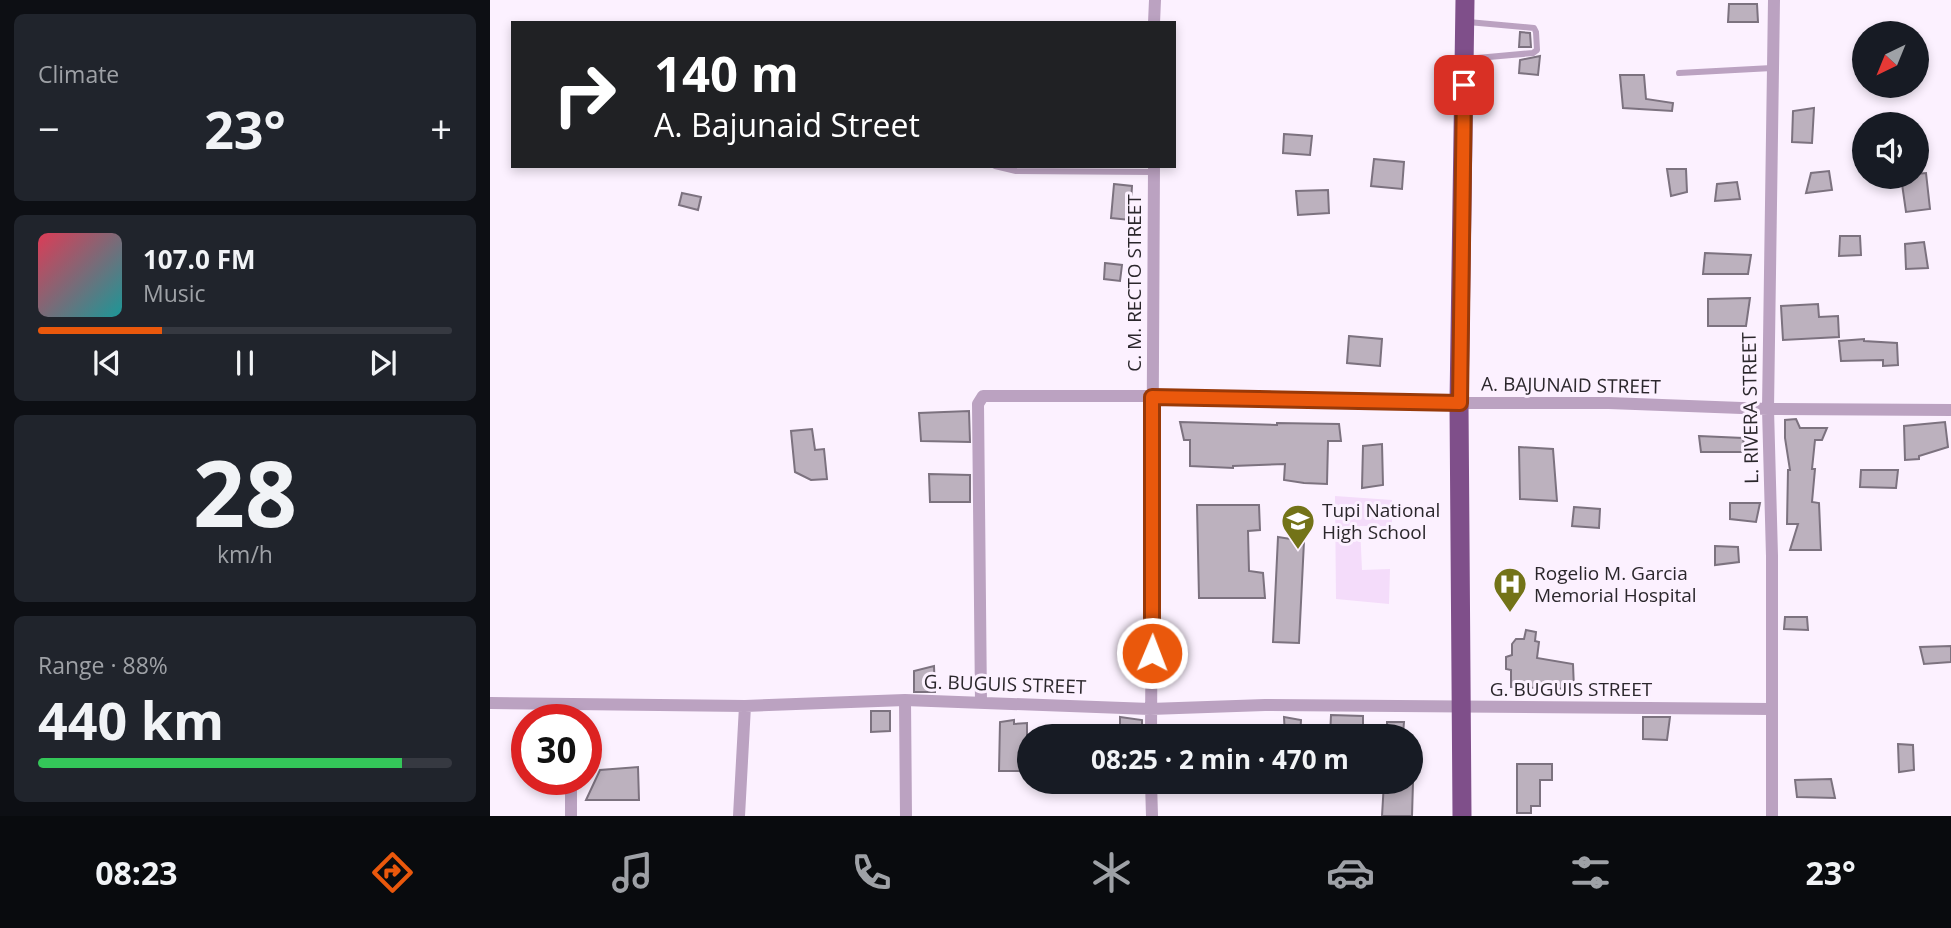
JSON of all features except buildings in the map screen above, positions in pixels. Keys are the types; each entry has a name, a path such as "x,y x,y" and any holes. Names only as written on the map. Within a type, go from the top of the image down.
{"highway":[{"path":"1462,816 1460,403 1465,0"}],"street":[{"path":"1154,0 1154,21"},
{"name":"L. RIVERA STREET","path":"1772,816 1772,556 1768,409 1773,0"},
{"name":"C. M. RECTO STREET","path":"1151,724 1154,169"},
{"name":"A. BAJUNAID STREET","path":"981,703 978,404 986,395 1951,410"},
{"path":"905,700 906,816"},
{"name":"G. BUGUIS STREET","path":"602,705 745,706 905,700 1150,709 1265,705 1771,709"},
{"name":"G. BUGUIS STREET","path":"490,703 531,704"},
{"path":"739,816 745,706"},
{"path":"1151,794 1152,816"},
{"path":"571,795 571,816"}],"lane":[{"path":"1464,59 1533,53 1536,50 1534,29 1465,22"},
{"path":"1679,73 1772,68"},
{"path":"1003,168 1016,171 1154,169"}],"shaded area":[{"path":"1335,496 1392,500 1392,526 1360,526 1362,570 1390,569 1389,604 1336,599"}],"place":[{"name":"Tupi National High School","path":"1298,551"},
{"name":"Rogelio M. Garcia Memorial Hospital","path":"1510,614"}],"route":[{"path":"1152,653 1152,397 1460,403 1464,85"}]}
